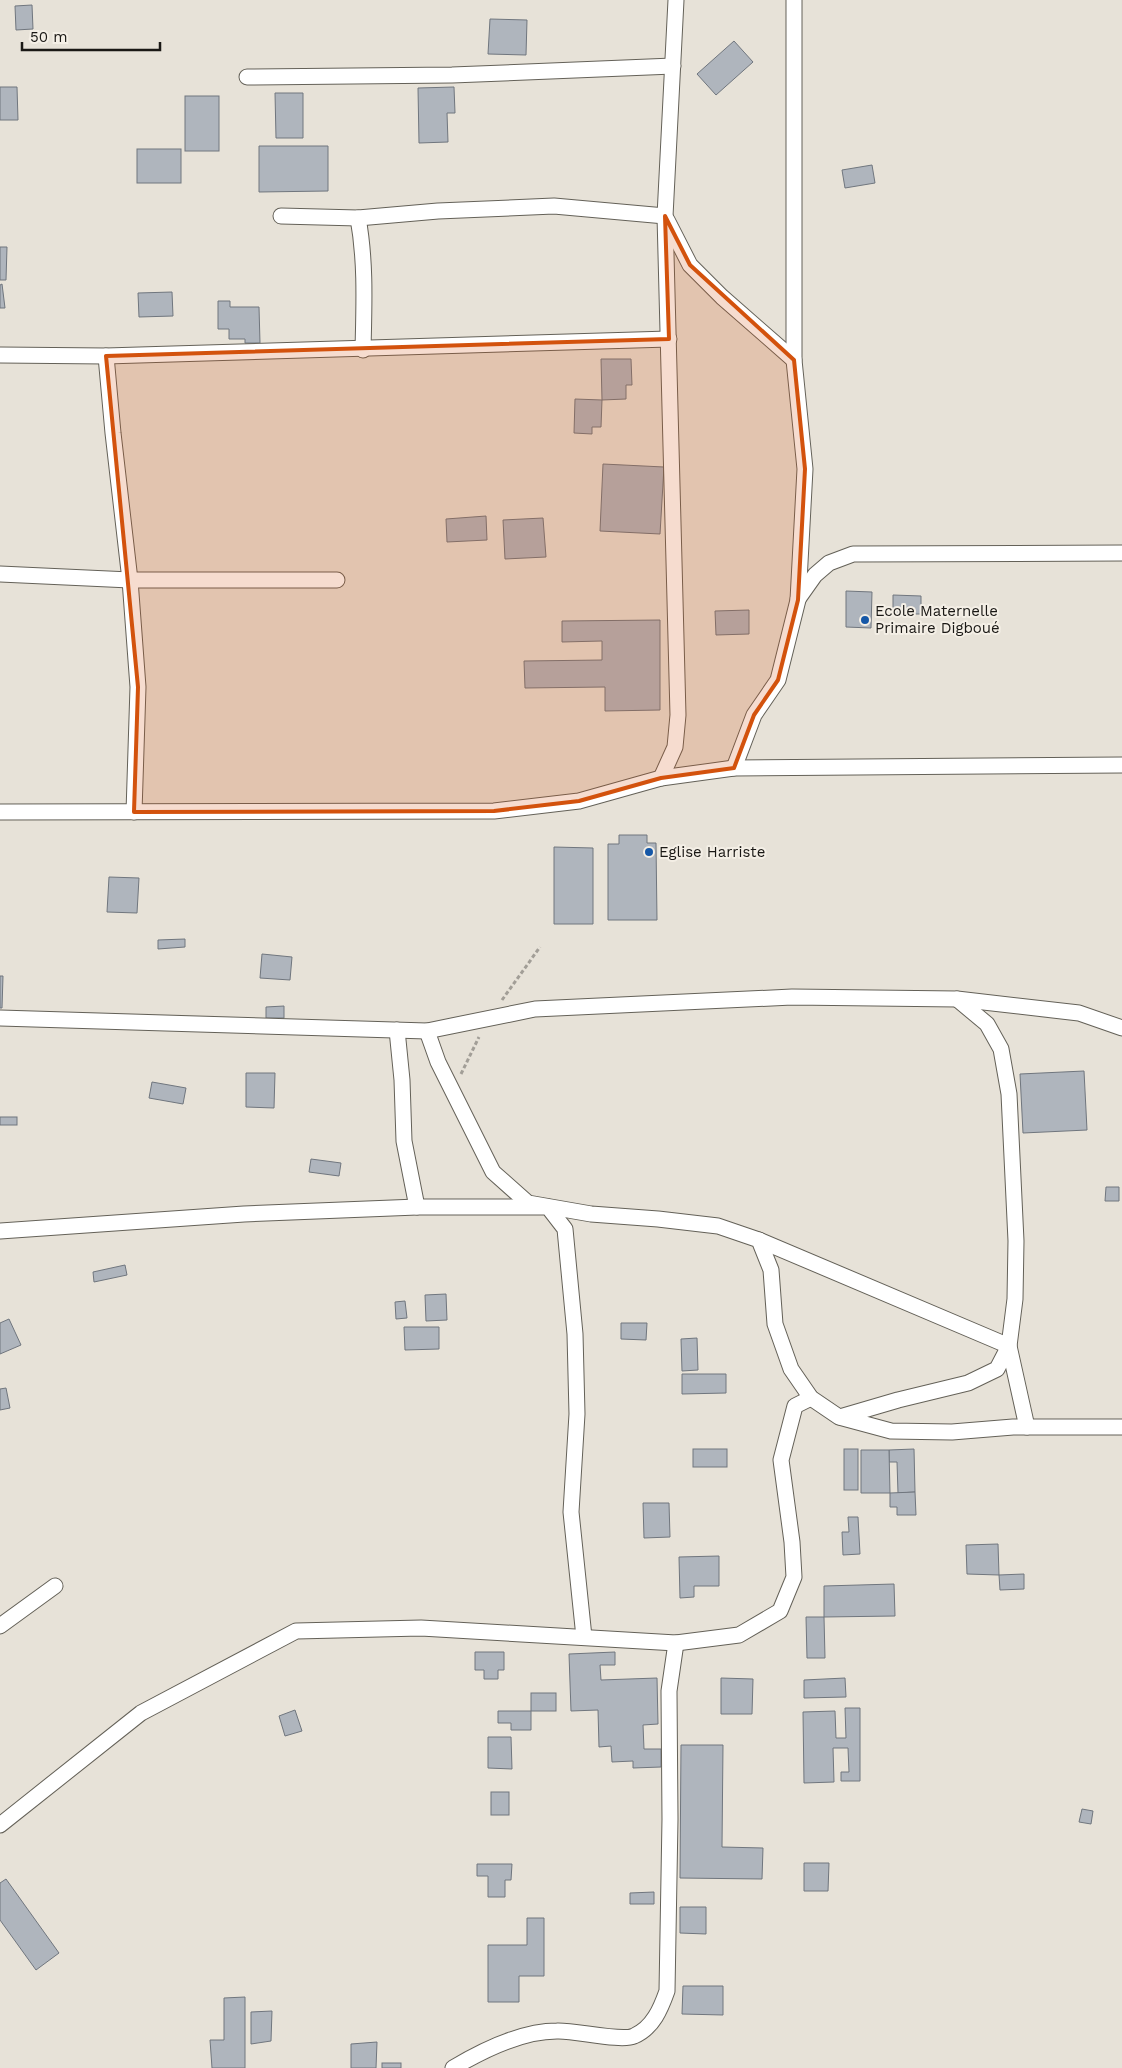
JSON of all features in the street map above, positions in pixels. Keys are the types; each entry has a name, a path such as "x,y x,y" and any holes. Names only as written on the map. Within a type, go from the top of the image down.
{"street":[{"path":"661,778 675,747 678,715 665,216 676,0"},
{"path":"734,768 754,715 778,680 798,600 805,469 794,360 794,0"},
{"path":"247,77 330,78 452,75 673,66"},
{"path":"281,216 358,218 438,211 554,206 665,216"},
{"path":"665,216 690,265 722,297 794,360"},
{"path":"358,218 363,259 363,350"},
{"path":"0,355 106,356 363,350 669,339"},
{"path":"106,356 130,580 138,687 134,812"},
{"path":"798,600 815,575 829,563 853,554 1122,553"},
{"path":"0,574 130,580 337,580"},
{"path":"0,812 494,811 579,801 661,778 734,768 1122,765"},
{"path":"0,1018 427,1031 535,1008 792,996 957,999 1079,1013 1122,1028"},
{"path":"957,999 987,1024 1002,1049 1009,1094 1016,1241 1015,1299 1009,1346 1027,1427"},
{"path":"397,1030 402,1080 404,1141 417,1207"},
{"path":"427,1031 438,1062 493,1172 528,1203 591,1214 718,1226 759,1240 1009,1346"},
{"path":"0,1231 244,1214 417,1207 548,1207"},
{"path":"548,1207 565,1228 575,1334 576,1414 572,1512 584,1637"},
{"path":"759,1240 771,1270 775,1324 791,1369 811,1398 839,1417 891,1431 952,1432 1027,1427 1122,1427"},
{"path":"839,1417 968,1383 997,1369 1009,1346"},
{"path":"1,1822 141,1714 296,1631 421,1628 676,1643 739,1635 780,1611 794,1577 792,1542 781,1460 795,1406 811,1398"},
{"path":"0,1626 55,1586"},
{"path":"453,2068 482,2052 539,2033 557,2031 633,2036 652,2022 660,2010 667,1991 670,1819 669,1691 676,1643"}],"highlighted area":[{"path":"665,216 690,265 794,360 805,469 798,600 778,680 754,715 734,768 661,778 579,801 494,811 134,812 138,687 106,356 669,339"}],"building":[{"path":"32,5 33,29 16,30 15,6"},
{"path":"490,19 527,20 526,55 488,54"},
{"path":"734,41 753,62 716,95 697,74"},
{"path":"0,87 17,87 18,120 0,120"},
{"path":"454,87 455,113 447,113 448,142 419,143 418,88"},
{"path":"275,93 303,93 303,138 276,138"},
{"path":"185,96 219,96 219,151 185,151"},
{"path":"259,146 328,146 328,191 259,192"},
{"path":"137,149 181,149 181,183 137,183"},
{"path":"872,165 875,183 845,188 842,170"},
{"path":"0,247 7,247 6,280 0,280"},
{"path":"2,284 5,308 0,308 0,285"},
{"path":"172,292 173,316 139,317 138,293"},
{"path":"218,301 230,301 230,307 259,307 260,343 245,343 245,339 229,339 229,329 218,329"},
{"path":"601,359 631,359 632,385 626,385 626,399 602,400"},
{"path":"575,399 602,400 601,427 592,427 592,434 574,433"},
{"path":"603,464 664,467 660,534 600,531"},
{"path":"486,516 487,540 447,542 446,519"},
{"path":"543,518 546,557 505,559 503,520"},
{"path":"846,591 872,592 871,628 846,627"},
{"path":"893,595 921,596 921,614 893,614"},
{"path":"749,610 749,634 716,635 715,611"},
{"path":"660,620 660,710 605,711 605,687 525,688 524,661 602,660 602,641 562,642 562,621"},
{"path":"619,835 647,835 647,843 656,843 657,920 608,920 608,844 619,844"},
{"path":"554,847 593,848 593,924 554,924"},
{"path":"109,877 139,878 137,913 107,912"},
{"path":"185,939 185,947 158,949 158,940"},
{"path":"262,954 292,957 290,980 260,978"},
{"path":"0,976 3,976 2,1008 0,1008"},
{"path":"284,1006 284,1018 266,1018 266,1007"},
{"path":"1084,1071 1087,1130 1023,1133 1020,1074"},
{"path":"246,1073 275,1073 274,1108 246,1107"},
{"path":"152,1082 186,1088 183,1104 149,1098"},
{"path":"0,1117 17,1117 17,1125 0,1125"},
{"path":"311,1159 341,1163 339,1176 309,1172"},
{"path":"1106,1187 1119,1187 1119,1201 1105,1201"},
{"path":"125,1265 127,1275 94,1282 93,1272"},
{"path":"446,1294 447,1320 426,1321 425,1295"},
{"path":"405,1301 407,1318 396,1319 395,1302"},
{"path":"9,1319 21,1345 0,1354 0,1323"},
{"path":"621,1323 647,1323 646,1340 621,1339"},
{"path":"404,1327 439,1327 439,1349 405,1350"},
{"path":"697,1338 698,1370 682,1371 681,1339"},
{"path":"682,1374 726,1374 726,1393 682,1394"},
{"path":"6,1388 10,1408 0,1410 0,1389"},
{"path":"693,1449 727,1449 727,1467 693,1467"},
{"path":"844,1449 858,1449 858,1490 844,1490"},
{"path":"914,1449 915,1492 898,1493 897,1462 889,1462 889,1450"},
{"path":"861,1450 889,1450 890,1493 861,1493"},
{"path":"915,1492 916,1515 897,1515 897,1507 890,1507 890,1493"},
{"path":"643,1503 669,1503 670,1537 644,1538"},
{"path":"848,1517 858,1517 860,1554 843,1555 842,1532 849,1532"},
{"path":"998,1544 999,1575 967,1574 966,1545"},
{"path":"719,1556 719,1586 694,1586 694,1597 680,1598 679,1557"},
{"path":"1024,1574 1024,1589 1000,1590 999,1575"},
{"path":"894,1584 895,1616 824,1617 824,1586"},
{"path":"806,1617 824,1617 825,1658 807,1658"},
{"path":"475,1652 504,1652 504,1670 498,1670 498,1679 484,1679 484,1670 475,1670"},
{"path":"615,1652 615,1665 600,1665 601,1680 657,1678 658,1724 643,1725 644,1749 661,1749 661,1767 633,1768 633,1761 612,1762 611,1746 599,1747 598,1710 571,1711 569,1654"},
{"path":"721,1678 753,1679 752,1714 721,1714"},
{"path":"845,1678 846,1697 804,1698 804,1680"},
{"path":"531,1693 556,1693 556,1711 531,1711"},
{"path":"845,1708 860,1708 860,1781 841,1781 841,1772 849,1772 848,1748 833,1748 834,1782 804,1783 803,1712 835,1711 836,1738 846,1738"},
{"path":"295,1710 302,1731 285,1736 279,1716"},
{"path":"498,1711 531,1711 531,1730 511,1730 511,1723 498,1723"},
{"path":"488,1737 511,1737 512,1769 488,1768"},
{"path":"681,1745 723,1745 722,1847 763,1848 762,1879 680,1878"},
{"path":"491,1792 509,1792 509,1815 491,1815"},
{"path":"1082,1809 1093,1811 1091,1824 1079,1822"},
{"path":"804,1863 829,1863 828,1891 804,1891"},
{"path":"477,1864 512,1864 511,1880 505,1880 505,1897 488,1897 488,1876 477,1876"},
{"path":"6,1879 59,1953 36,1970 0,1920 0,1883"},
{"path":"654,1892 654,1904 630,1904 630,1893"},
{"path":"680,1907 706,1907 706,1934 680,1933"},
{"path":"527,1918 544,1918 544,1976 519,1976 519,2002 488,2002 488,1945 527,1945"},
{"path":"683,1986 723,1986 723,2015 682,2014"},
{"path":"245,1997 245,2068 212,2068 210,2040 224,2040 224,1998"},
{"path":"272,2011 271,2041 251,2044 251,2012"},
{"path":"377,2042 376,2068 351,2068 351,2044"},
{"path":"382,2063 401,2063 401,2068 382,2068"}],"place":[{"name":"Ecole Maternelle Primaire Digboué","path":"865,620"},
{"name":"Eglise Harriste","path":"649,852"}]}
